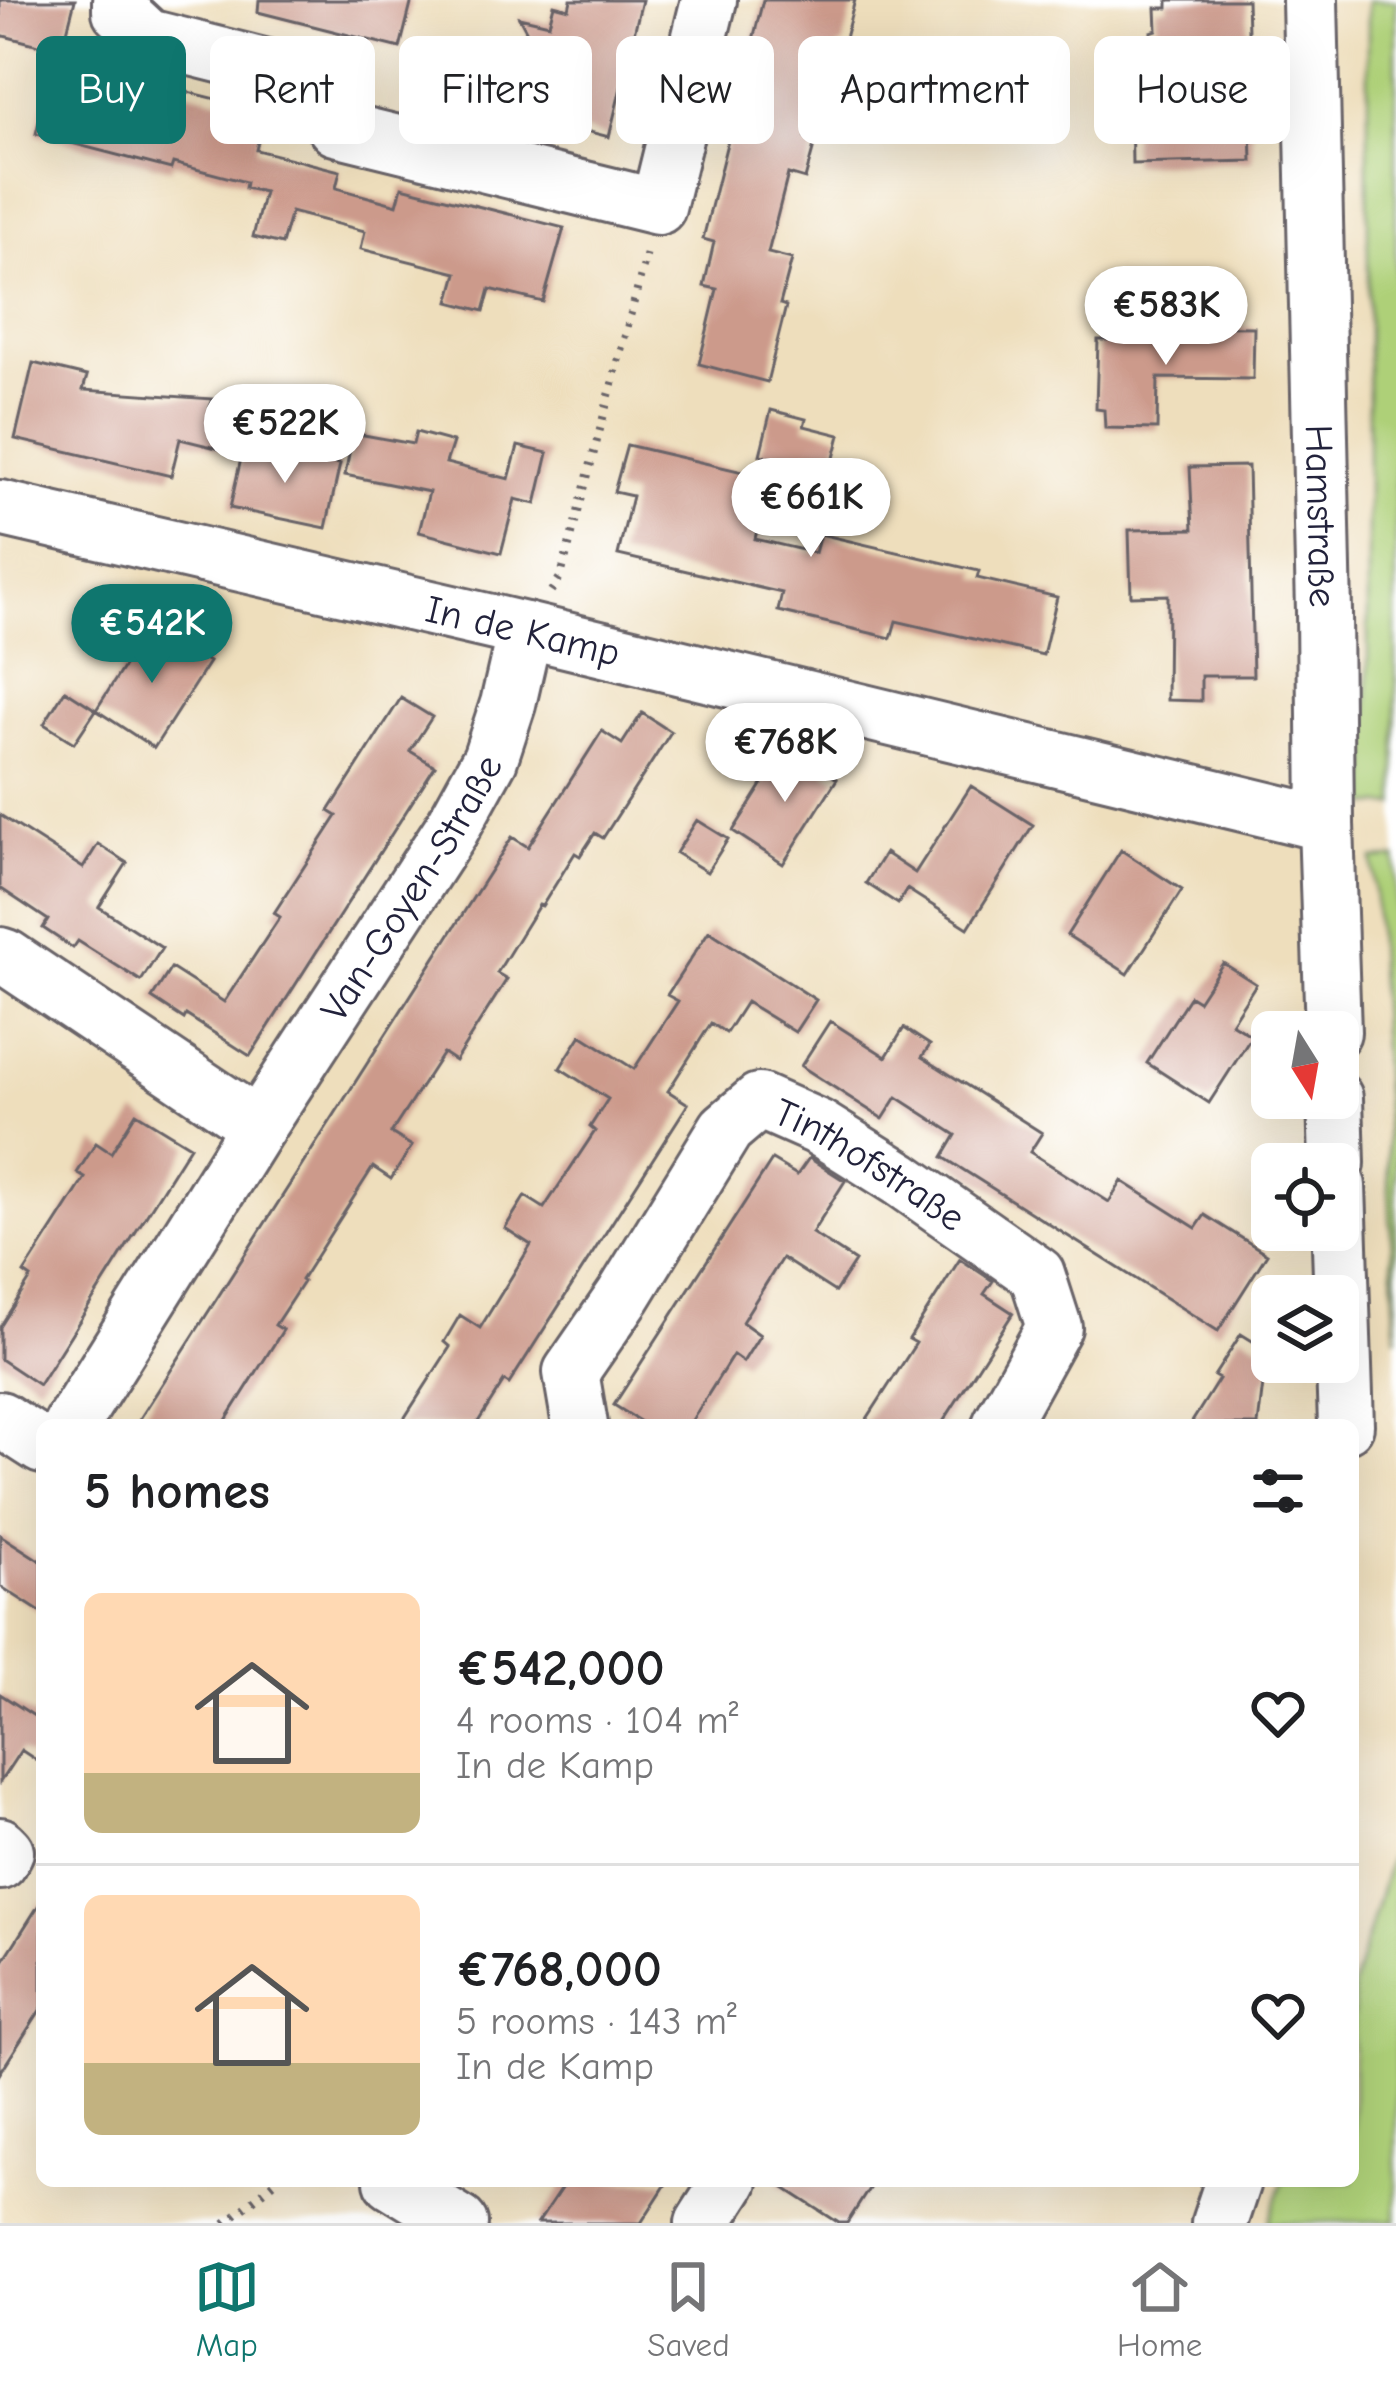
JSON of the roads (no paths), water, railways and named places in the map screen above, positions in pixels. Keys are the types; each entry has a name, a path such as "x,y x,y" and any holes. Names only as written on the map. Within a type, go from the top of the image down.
{"street":[{"path":"120,0 120,11 148,37 295,74 336,128 658,206 709,0"},
{"name":"Hamstraße","path":"1310,0 1332,1011"},
{"name":"In de Kamp","path":"0,508 1326,824"},
{"name":"Van-Goyen-Straße","path":"75,1419 451,830 490,759 525,630"},
{"path":"0,955 259,1126"},
{"name":"Tinthofstraße","path":"579,1419 571,1372 726,1129 759,1101 818,1127 1036,1274 1054,1327 1003,1419"},
{"path":"1340,1251 1346,1419"},
{"path":"0,1419 36,1442"},
{"path":"0,1845 5,1851 0,1862"},
{"path":"402,2187 460,2223"},
{"path":"703,2223 726,2187"},
{"path":"1219,2223 1231,2187"}]}
